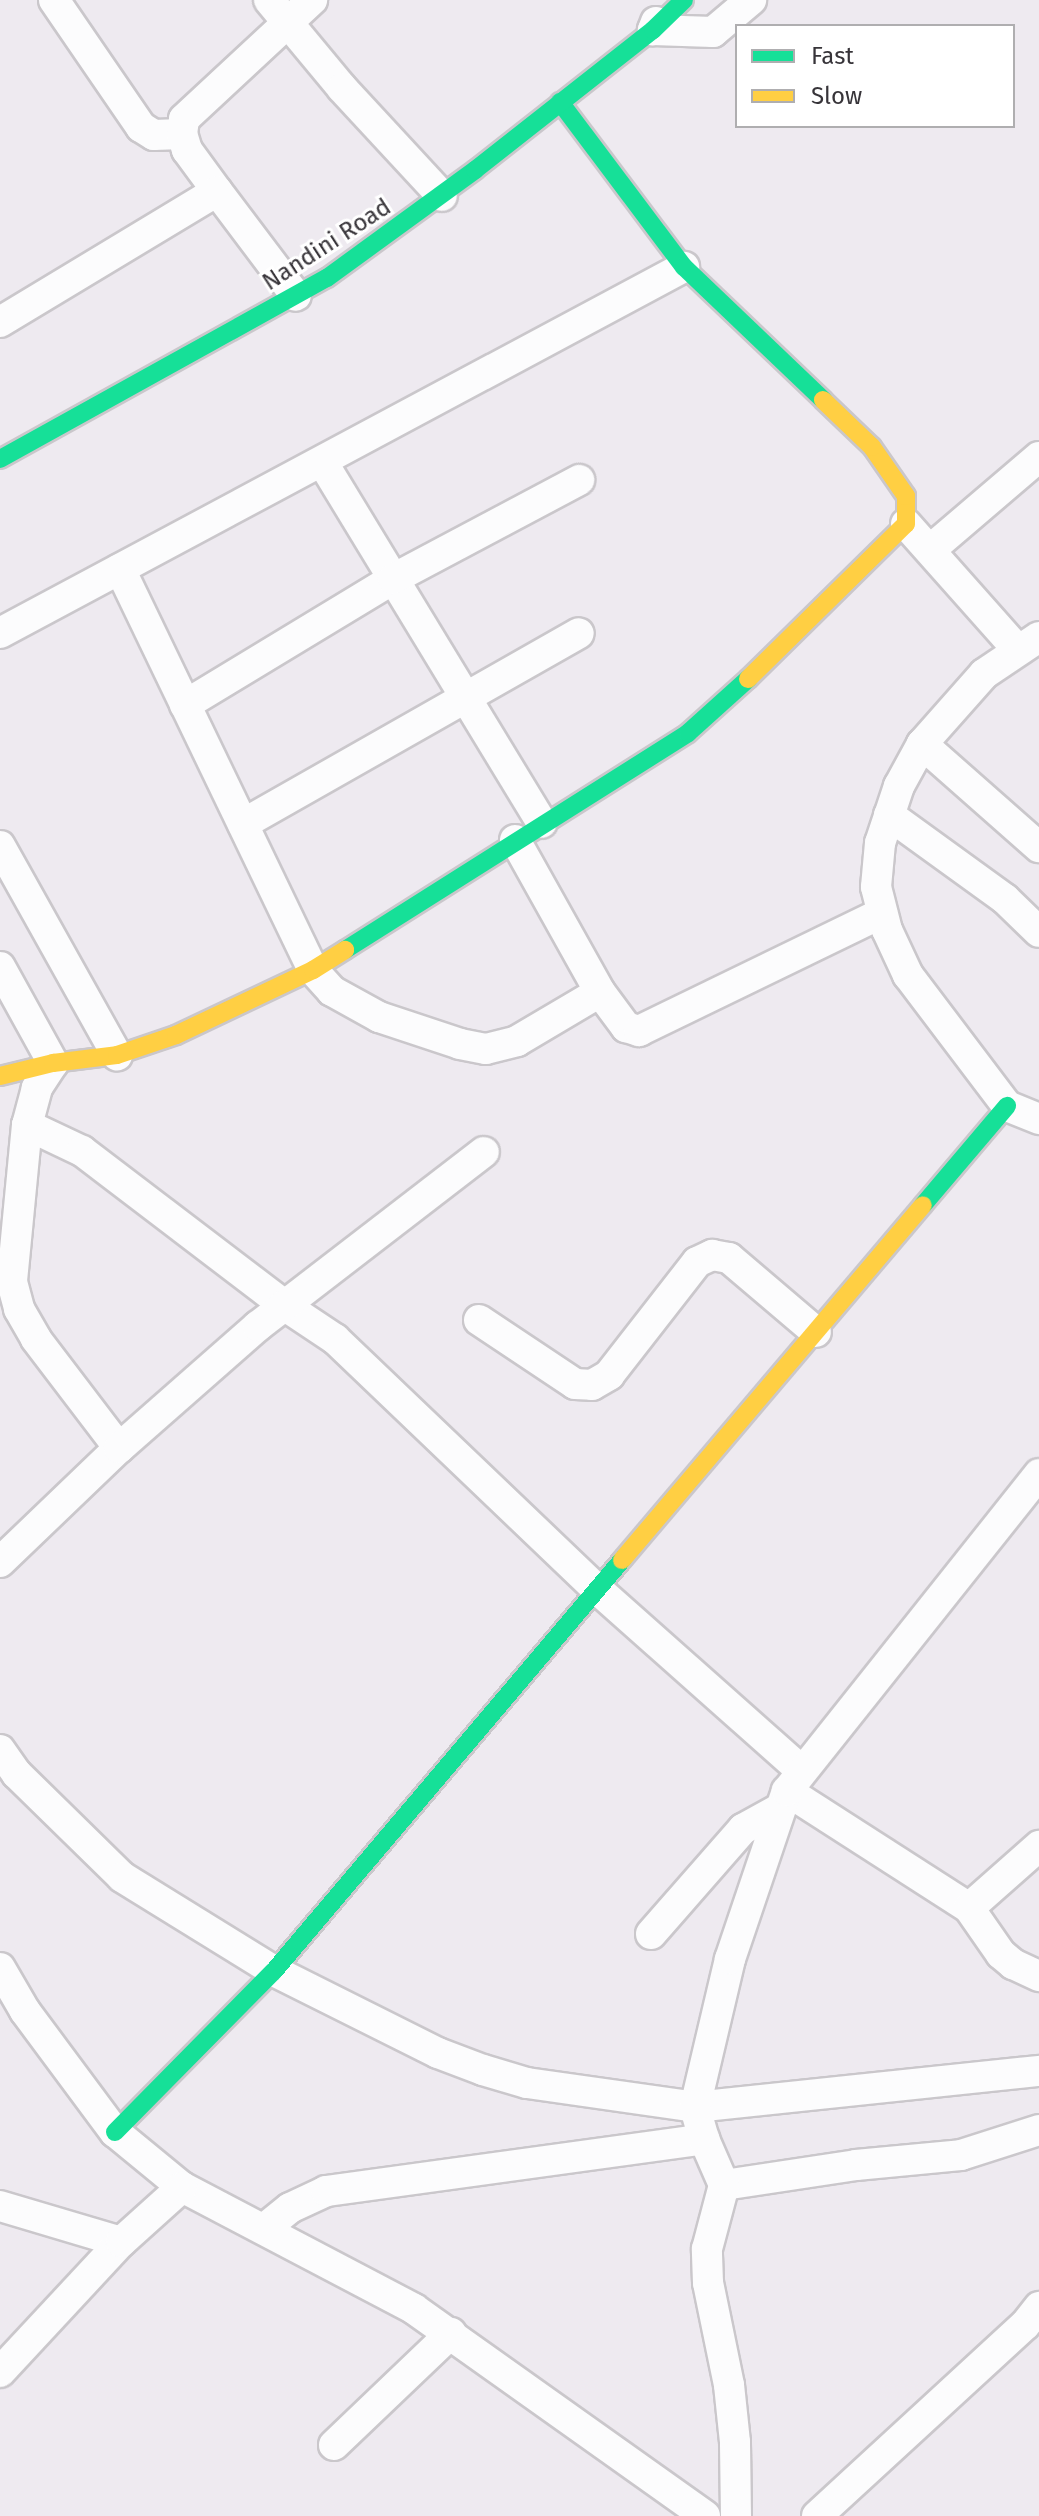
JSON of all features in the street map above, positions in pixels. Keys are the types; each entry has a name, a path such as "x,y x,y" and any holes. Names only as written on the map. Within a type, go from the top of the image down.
{"street":[{"path":"54,0 141,127 154,135 182,134"},
{"path":"296,296 187,150 182,134 184,119 277,11 312,0"},
{"path":"664,0 653,30 713,32 751,0"},
{"name":"Nandini Road","path":"0,459 327,278 442,196 653,30 684,0"},
{"path":"277,11 442,196"},
{"path":"560,102 684,267 872,447 906,496 906,524 1028,643 969,689 922,744 899,786 889,815 880,843 876,887 882,913 908,975 1007,1106 1039,1119"},
{"path":"0,322 217,191"},
{"path":"0,633 323,463 684,267"},
{"path":"930,550 1039,457"},
{"path":"323,463 542,823"},
{"path":"185,705 393,579 579,480"},
{"path":"0,1076 53,1063 117,1055 176,1035 313,970 688,733 717,710 906,524"},
{"path":"120,569 313,970 332,991 379,1017 460,1044 486,1049 517,1041 600,992"},
{"path":"243,824 579,633"},
{"path":"922,744 1039,847"},
{"path":"889,815 1005,899 1039,932"},
{"path":"515,840 600,992 626,1027 639,1031 882,913"},
{"path":"0,846 117,1055"},
{"path":"0,967 53,1063"},
{"path":"53,1063 37,1088 27,1125 12,1282 19,1309 36,1339 119,1448"},
{"path":"115,2132 274,1971 1007,1106"},
{"path":"27,1125 82,1151 284,1305 335,1339 387,1385 597,1589 790,1789 969,1908 1001,1954 1013,1964 1039,1976"},
{"path":"0,1562 119,1448 284,1305 484,1152"},
{"path":"479,1320 575,1384 592,1385 609,1375 697,1262 712,1255 729,1258 816,1332"},
{"path":"651,1934 743,1829 790,1789 1039,1474"},
{"path":"0,1750 17,1774 122,1877 274,1971 438,2053 483,2070 527,2083 695,2107 1039,2071"},
{"path":"736,2516 735,2442 729,2385 708,2283 707,2249 724,2185 704,2139 695,2107 730,1959 790,1789"},
{"path":"969,1908 1039,1846"},
{"path":"0,1968 25,2011 115,2132 182,2187 414,2309 705,2516"},
{"path":"724,2185 856,2165 961,2155 1039,2130"},
{"path":"264,2229 290,2208 326,2191 704,2139"},
{"path":"0,2372 121,2242 182,2187"},
{"path":"0,2206 121,2242"},
{"path":"817,2516 1013,2336 1039,2307"},
{"path":"334,2445 451,2333"}],"traffic: fast":[{"path":"0,459 327,278 475,170 653,30 684,0"},
{"path":"560,102 684,267 823,400"},
{"path":"345,950 688,733 748,679"},
{"path":"923,1205 1007,1106"},
{"path":"115,2132 274,1971 622,1560"}],"traffic: slow":[{"path":"748,679 906,524 906,496 872,447 823,400"},
{"path":"0,1076 53,1063 117,1055 176,1035 313,970 345,950"},
{"path":"622,1560 923,1205"}]}
